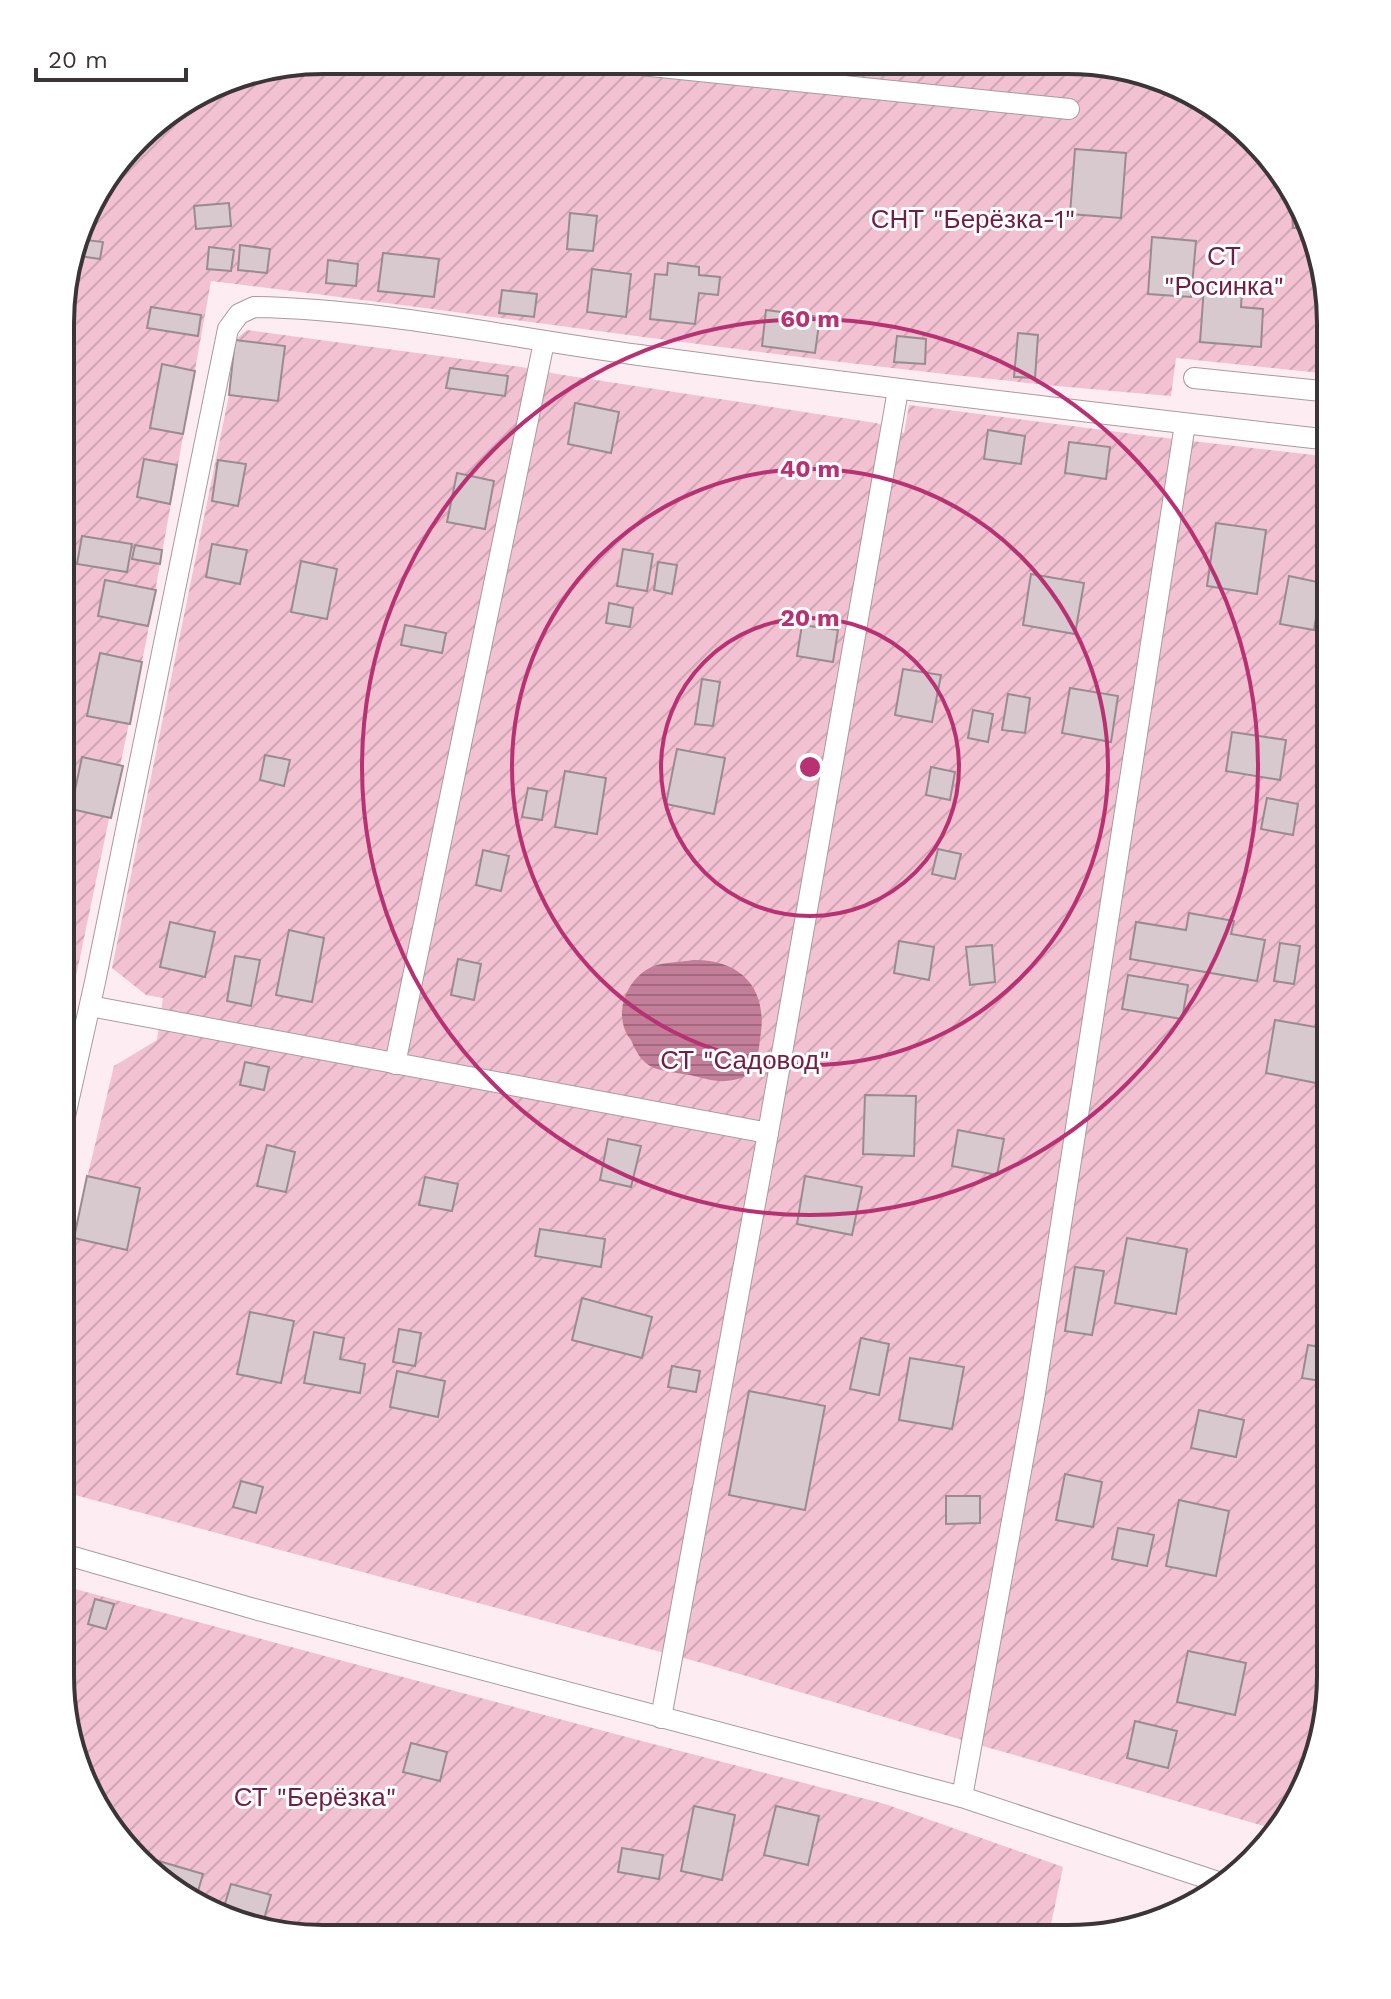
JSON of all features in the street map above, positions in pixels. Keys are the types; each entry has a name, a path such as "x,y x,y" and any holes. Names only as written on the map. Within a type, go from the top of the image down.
{"lane":[{"path":"733,74 1069,109"},
{"path":"74,1077 228,329 239,314 254,307 354,312 544,342 898,390 1317,438"},
{"path":"395,1064 544,342"},
{"path":"1194,378 1317,391"},
{"path":"661,1718 768,1133 898,390"},
{"path":"962,1797 1034,1399 1185,424"},
{"path":"90,1006 768,1133"},
{"path":"74,1557 251,1608 962,1797 1211,1880"}],"green space":[{"name":"СНТ \"Берёзка-1\"","path":"306,75 1101,76 1133,82 1164,93 1207,116 1232,136 1275,184 1304,243 1316,306 1317,373 1176,358 1171,396 811,358 211,281 146,642 74,986 74,323 82,258 107,198 136,159 159,136 198,107 258,82"},
{"name":"СТ \"Садовод\"","path":"247,330 521,367 876,423 904,433 909,405 1317,455 1316,1693 1304,1756 1291,1786 1266,1827 702,1663 74,1495 74,1232 114,1066 157,1040 163,998 146,995 112,968 229,395 235,340"},
{"name":"СТ \"Берёзка\"","path":"74,1589 885,1804 1063,1867 1051,1925 323,1925 258,1917 198,1892 171,1874 125,1828 107,1801 87,1756 79,1725 74,1676"}],"shaded area":[{"path":"693,960 725,965 738,972 756,992 762,1021 759,1050 753,1068 741,1078 717,1081 654,1068 640,1057 625,1031 622,1010 633,982 657,965"}],"building":[{"path":"1075,149 1126,153 1121,218 1070,214"},
{"path":"229,203 231,226 196,229 194,206"},
{"path":"570,213 597,216 593,251 567,249"},
{"path":"1152,237 1196,241 1191,297 1148,294"},
{"path":"88,240 103,242 100,259 83,256"},
{"path":"240,245 270,249 267,273 238,270"},
{"path":"209,247 234,250 231,271 207,269"},
{"path":"383,253 439,259 434,297 378,291"},
{"path":"328,260 358,264 356,286 326,283"},
{"path":"668,263 699,267 699,275 720,277 718,295 699,293 695,324 650,319 655,274 667,275"},
{"path":"592,269 631,274 626,317 587,312"},
{"path":"1204,287 1242,290 1241,307 1263,309 1261,347 1200,342"},
{"path":"502,290 537,294 534,317 499,313"},
{"path":"151,307 201,315 198,336 147,328"},
{"path":"766,310 820,317 815,353 762,346"},
{"path":"1018,333 1038,335 1035,378 1014,377"},
{"path":"897,336 926,339 925,364 894,362"},
{"path":"235,340 285,346 278,401 229,395"},
{"path":"162,364 195,371 183,434 150,428"},
{"path":"450,368 508,376 505,396 446,388"},
{"path":"575,403 619,412 611,453 568,444"},
{"path":"988,430 1025,436 1021,464 984,459"},
{"path":"1069,442 1110,447 1106,479 1065,473"},
{"path":"144,459 177,465 170,504 137,497"},
{"path":"218,460 246,464 238,506 212,501"},
{"path":"457,473 494,481 485,529 447,522"},
{"path":"1216,523 1266,530 1257,594 1207,586"},
{"path":"82,536 132,544 127,572 77,564"},
{"path":"212,544 247,550 240,584 206,577"},
{"path":"135,545 162,550 160,564 132,559"},
{"path":"623,549 653,554 647,591 617,586"},
{"path":"301,561 337,569 327,619 291,612"},
{"path":"658,562 677,565 672,594 654,590"},
{"path":"1031,574 1084,583 1075,634 1023,625"},
{"path":"1289,576 1317,582 1314,630 1280,624"},
{"path":"105,580 156,590 148,626 98,616"},
{"path":"609,603 633,608 630,627 606,623"},
{"path":"405,625 446,633 442,653 401,645"},
{"path":"802,625 838,630 833,662 797,656"},
{"path":"100,653 142,662 130,724 87,716"},
{"path":"903,669 941,675 932,722 895,715"},
{"path":"702,679 720,682 713,726 695,724"},
{"path":"1070,688 1118,696 1111,742 1062,733"},
{"path":"1008,694 1030,698 1025,733 1002,730"},
{"path":"973,710 993,714 988,742 968,738"},
{"path":"1232,732 1286,740 1280,780 1226,771"},
{"path":"677,749 725,758 714,814 666,804"},
{"path":"265,755 290,760 284,786 260,780"},
{"path":"82,757 123,766 111,818 74,810"},
{"path":"931,767 955,772 950,800 926,795"},
{"path":"565,771 606,778 597,834 555,827"},
{"path":"528,788 547,791 542,820 522,817"},
{"path":"1267,798 1298,804 1293,835 1261,829"},
{"path":"938,849 961,854 955,879 932,874"},
{"path":"483,850 509,856 501,891 476,885"},
{"path":"1189,913 1234,921 1231,934 1265,940 1257,981 1130,959 1136,922 1186,930"},
{"path":"170,922 215,932 205,977 160,967"},
{"path":"289,930 324,938 312,1002 276,995"},
{"path":"899,941 934,947 929,980 894,973"},
{"path":"1280,943 1300,946 1294,984 1274,981"},
{"path":"992,945 995,982 970,985 966,947"},
{"path":"235,956 260,960 251,1006 227,1001"},
{"path":"458,959 481,964 474,1000 451,995"},
{"path":"1128,975 1188,985 1182,1019 1122,1009"},
{"path":"1275,1020 1316,1027 1316,1083 1266,1073"},
{"path":"245,1062 269,1067 264,1090 240,1085"},
{"path":"865,1095 916,1096 914,1156 863,1154"},
{"path":"958,1130 1004,1139 997,1175 952,1166"},
{"path":"608,1139 641,1146 631,1187 600,1180"},
{"path":"267,1145 295,1152 286,1192 257,1186"},
{"path":"87,1176 140,1188 127,1250 74,1238"},
{"path":"805,1176 862,1187 852,1235 797,1224"},
{"path":"425,1177 458,1184 452,1211 419,1205"},
{"path":"540,1229 605,1239 601,1267 535,1256"},
{"path":"1127,1238 1187,1249 1176,1314 1115,1303"},
{"path":"1075,1267 1104,1271 1092,1335 1065,1331"},
{"path":"582,1298 652,1317 642,1358 572,1340"},
{"path":"250,1312 294,1321 281,1383 237,1374"},
{"path":"399,1329 421,1333 415,1366 393,1362"},
{"path":"314,1332 344,1338 340,1359 365,1364 360,1393 304,1383"},
{"path":"861,1338 889,1344 879,1395 850,1389"},
{"path":"1308,1345 1316,1346 1316,1380 1302,1378"},
{"path":"910,1358 964,1367 952,1429 899,1420"},
{"path":"672,1366 700,1371 696,1392 668,1387"},
{"path":"397,1371 445,1381 438,1417 390,1407"},
{"path":"749,1391 825,1406 805,1510 729,1495"},
{"path":"1199,1410 1244,1420 1236,1457 1191,1448"},
{"path":"1065,1474 1102,1482 1093,1527 1056,1520"},
{"path":"241,1481 263,1487 256,1513 233,1507"},
{"path":"946,1496 980,1496 980,1523 946,1524"},
{"path":"1179,1500 1229,1511 1216,1576 1166,1566"},
{"path":"1118,1528 1154,1535 1147,1566 1112,1559"},
{"path":"95,1599 114,1604 106,1629 88,1624"},
{"path":"1188,1651 1246,1663 1235,1715 1177,1702"},
{"path":"1135,1721 1177,1731 1168,1768 1127,1758"},
{"path":"411,1743 447,1752 440,1781 403,1772"},
{"path":"694,1806 735,1815 722,1880 681,1871"},
{"path":"776,1806 819,1816 808,1865 764,1855"},
{"path":"622,1848 663,1855 659,1879 618,1872"},
{"path":"156,1860 203,1874 198,1892"},
{"path":"231,1884 271,1895 264,1918 225,1905"}],"park label":[{"name":"СТ \"Росинка\"","path":"1224,271"}]}
